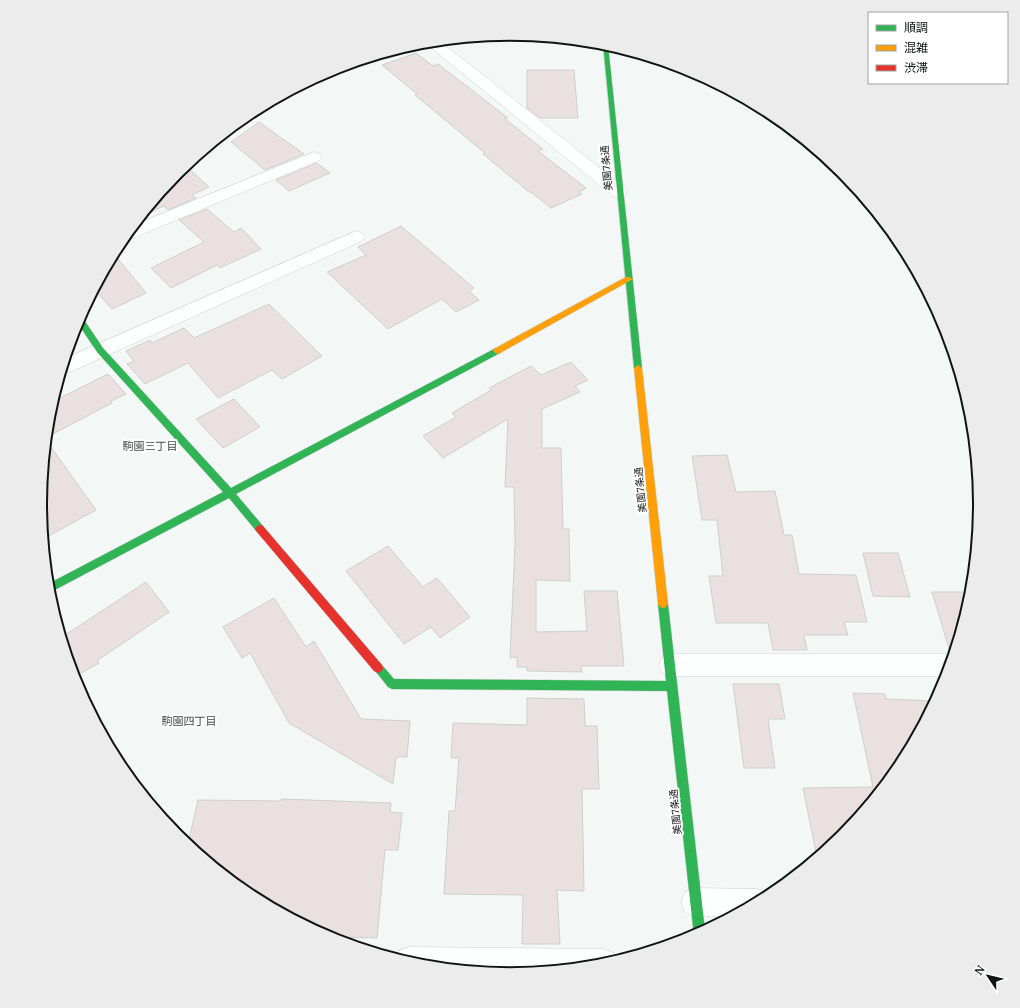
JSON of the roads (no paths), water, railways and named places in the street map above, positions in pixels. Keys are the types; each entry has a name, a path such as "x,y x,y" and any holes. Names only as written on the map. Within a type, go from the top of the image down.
{"street":[{"path":"438,47 619,192"},
{"name":"美園7条通","path":"606,51 619,192 698,927"},
{"path":"137,230 314,157"},
{"path":"69,364 356,237"},
{"path":"55,586 598,297 629,279"},
{"path":"83,325 100,350 230,493 392,684 672,676 944,665"},
{"path":"695,902 746,902"},
{"path":"446,962 564,964"}],"district":[{"name":"駒園三丁目","path":"150,446"},
{"name":"駒園四丁目","path":"189,721"}]}
